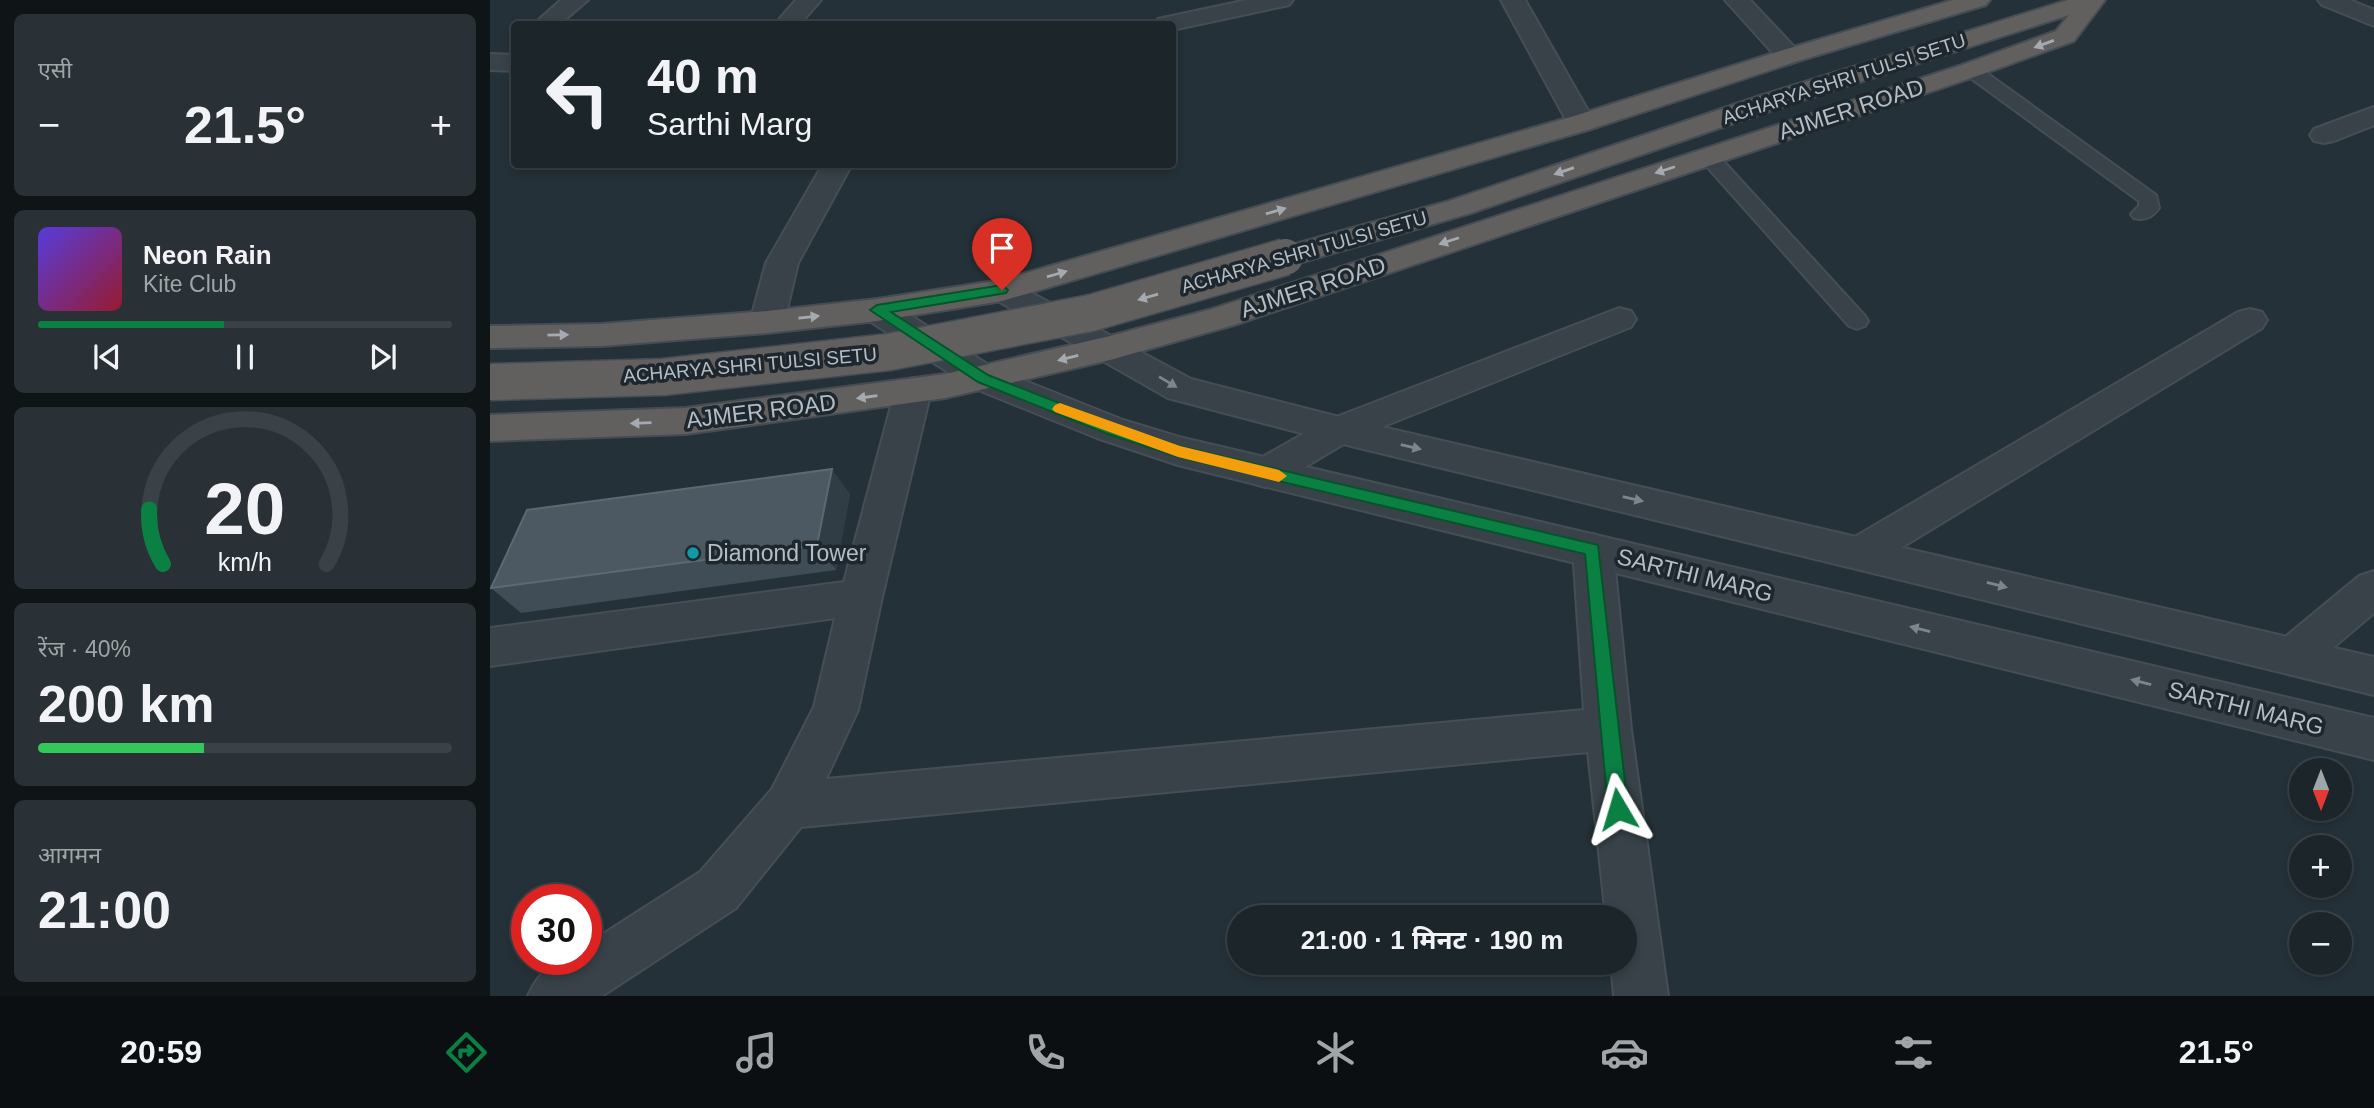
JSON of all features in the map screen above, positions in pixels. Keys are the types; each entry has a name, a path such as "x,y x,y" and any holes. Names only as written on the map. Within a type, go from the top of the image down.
{"highway":[{"path":"490,337 601,335 767,322 877,310 1002,290 1581,123 1790,56 1978,0"},
{"name":"ACHARYA SHRI TULSI SETU","path":"490,382 663,377 889,352 1091,313 1460,207 1769,102 2093,0"},
{"name":"AJMER ROAD","path":"490,428 686,421 914,391 1110,348 1222,317 1971,70 2065,36 2093,0"}],"street":[{"path":"550,21 576,0"},
{"path":"790,21 810,0"},
{"path":"1176,22 1281,0"},
{"path":"1513,0 1581,123"},
{"path":"1737,0 1790,56"},
{"path":"2330,0 2374,19"},
{"path":"2324,135 2374,115"},
{"path":"767,322 782,263 836,168"},
{"path":"1002,290 1180,389 1339,430 1862,552 2374,676"},
{"name":"SARTHI MARG","path":"877,310 983,378 1144,440 1265,472 2374,739"},
{"path":"1265,472 1339,430 1619,319"},
{"path":"1862,552 2250,320"},
{"path":"555,996 718,890 789,805 836,710 861,597 914,391"},
{"path":"1592,550 1608,729 1641,996"},
{"path":"2293,656 2374,588"},
{"path":"490,647 861,597"},
{"path":"789,805 1608,729"}],"lane":[{"path":"1971,70 2149,200 2149,208 2141,214"},
{"path":"1708,156 1857,321"}],"building":[{"path":"832,469 817,545 491,588 527,510"}],"slow traffic":[{"path":"1060,409 1178,451 1279,476"}],"place":[{"name":"Diamond Tower","path":"693,553"}],"route":[{"path":"1002,290 877,310 983,378 1110,429 1178,451 1592,550 1618,809"}]}
